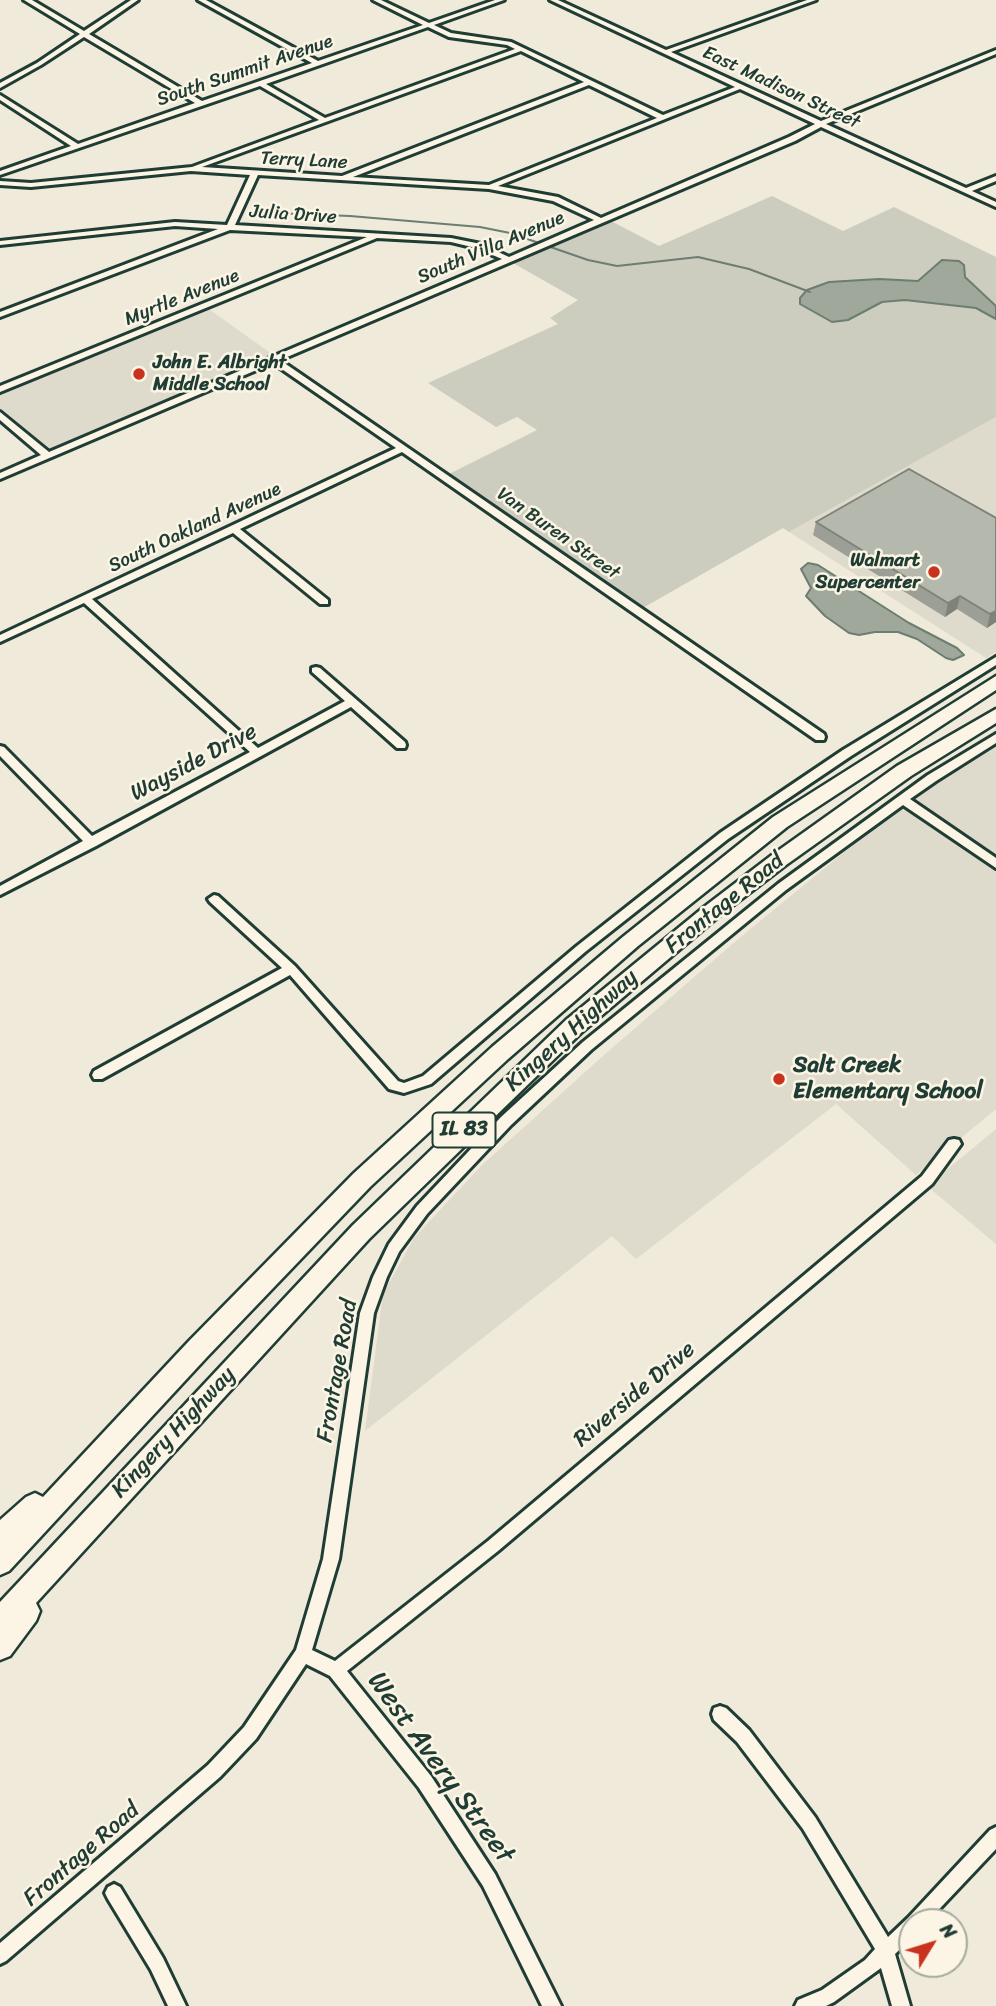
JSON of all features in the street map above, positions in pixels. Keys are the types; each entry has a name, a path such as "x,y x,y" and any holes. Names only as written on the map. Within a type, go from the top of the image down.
{"highway":[{"name":"Kingery Highway","path":"0,1562 198,1349 411,1133 631,941 780,822 996,681"},
{"name":"Kingery Highway","path":"0,1622 361,1232 574,1026 711,912 779,860 904,771 996,715"},
{"path":"0,1538 198,1349"},
{"path":"0,1646 77,1537"}],"street":[{"path":"27,0 200,103"},
{"path":"0,86 135,0"},
{"path":"201,0 317,63"},
{"path":"376,0 458,37 496,40 521,48 663,118"},
{"name":"South Summit Avenue","path":"0,173 501,0"},
{"name":"East Madison Street","path":"552,0 996,205"},
{"path":"666,52 813,0"},
{"path":"191,169 521,48"},
{"name":"South Villa Avenue","path":"0,476 821,124 996,52"},
{"path":"342,179 590,82"},
{"path":"260,83 324,120"},
{"path":"489,187 740,87"},
{"path":"0,97 76,146"},
{"name":"Terry Lane","path":"0,183 31,185 191,169 489,187 555,199 600,220"},
{"path":"0,315 230,227 255,173"},
{"path":"966,191 996,178"},
{"name":"Julia Drive","path":"0,243 175,225 451,240 478,246 508,259"},
{"name":"Myrtle Avenue","path":"0,389 377,237"},
{"name":"Van Buren Street","path":"274,360 820,737"},
{"path":"0,415 48,456"},
{"name":"South Oakland Avenue","path":"0,639 404,448"},
{"path":"234,529 324,601"},
{"path":"86,599 257,753"},
{"path":"214,899 291,969 394,1085 404,1087 427,1080 581,949 724,836 847,753 996,660"},
{"path":"316,670 401,745"},
{"name":"Wayside Drive","path":"0,891 352,702"},
{"name":"Frontage Road","path":"0,1955 214,1771 250,1733 303,1654 331,1559 367,1313 380,1276 394,1248 422,1210 506,1121 587,1046 782,887 902,799 996,738"},
{"path":"0,750 92,842"},
{"path":"902,799 996,864"},
{"path":"98,1075 291,969"},
{"name":"Riverside Drive","path":"336,1670 493,1546 927,1180 954,1144"},
{"name":"West Avery Street","path":"303,1654 336,1670 400,1748 489,1880 552,2006"},
{"path":"720,1714 743,1736 809,1823 885,1949 901,2006"},
{"path":"928,1908 996,1836"},
{"path":"114,1893 157,1964 177,2006"},
{"path":"804,2006 828,1996 871,1966 898,1937"}],"shaded area":[{"path":"772,196 843,231 894,207 996,257 996,417 789,532 783,528 641,609 447,475 537,430 517,417 496,427 428,383 558,324 550,318 578,300 513,263 611,221 659,246"},
{"path":"942,260 959,261 964,265 965,277 996,306 996,319 976,308 905,300 882,302 848,320 832,322 800,304 800,298 807,290 829,282 879,279 918,281"},
{"name":"John E. Albright Middle School","path":"206,307 276,357 48,453 0,412 0,392"},
{"path":"996,417 996,652 986,658 789,532"},
{"path":"808,563 818,565 909,623 957,648 964,655 953,660 946,658 917,639 898,632 859,635 849,633 825,616 806,596 811,588 801,569"},
{"path":"996,745 996,859 909,800"},
{"path":"903,804 996,869 996,1109 916,1175 836,1104 636,1259 612,1236 365,1431 383,1294 414,1238 482,1165 604,1055 743,935"},
{"path":"996,1129 996,1244 927,1186"}],"building":[{"name":"Walmart Supercenter","path":"909,469 996,518 996,611 990,614 960,596 948,603 816,522"}],"waterway":[{"path":"253,207 273,213 350,216 480,227 510,233 588,260 617,266 698,257 749,269 810,292"}],"place":[{"name":"John E. Albright Middle School","path":"139,374"},
{"name":"Walmart Supercenter","path":"934,572"},
{"name":"Salt Creek Elementary School","path":"779,1079"}]}
